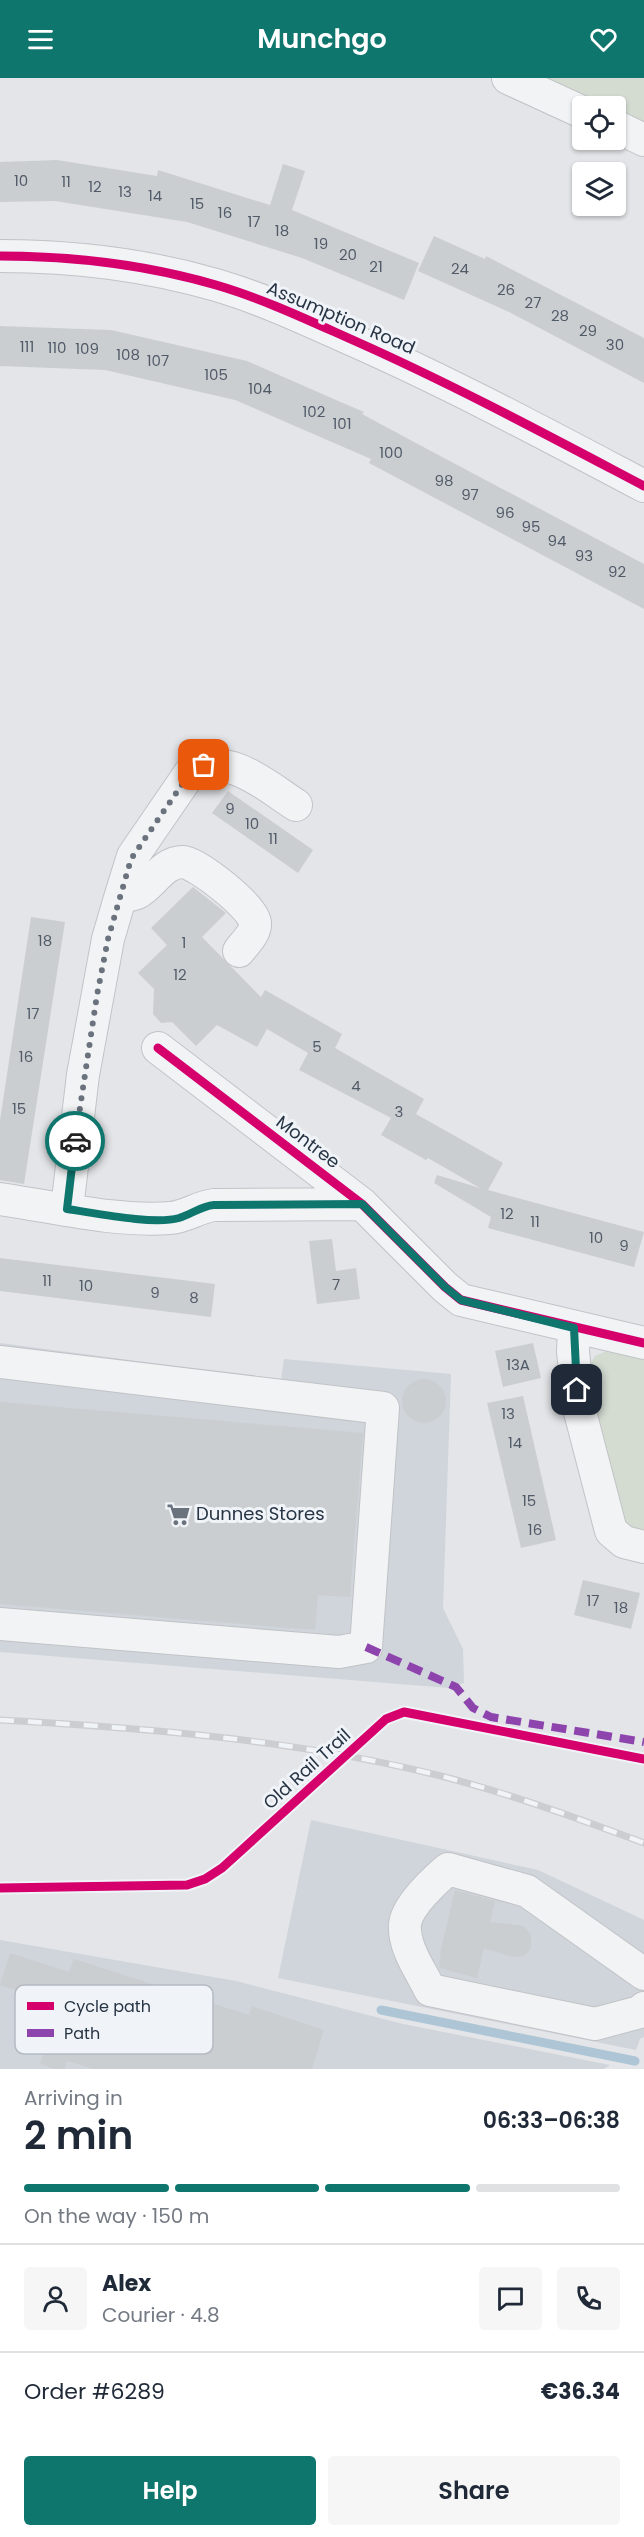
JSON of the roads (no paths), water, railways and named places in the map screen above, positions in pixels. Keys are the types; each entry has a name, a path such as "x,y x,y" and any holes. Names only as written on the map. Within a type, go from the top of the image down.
{"street":[{"path":"508,78 572,107"},
{"path":"626,131 644,140"},
{"name":"Assumption Road","path":"0,256 61,258 134,267 205,282 243,294 429,374 644,486"},
{"path":"67,1209 83,1075 108,939 133,856 192,770 214,764 238,768 296,805"},
{"path":"120,898 138,893 161,871 176,864 184,862 195,866 244,904 253,915 255,924 252,934 239,951"},
{"name":"Montree","path":"158,1048 362,1204 452,1294 461,1300 644,1343"},
{"path":"0,1199 118,1217 167,1218 179,1218 200,1208 214,1205 362,1204"},
{"path":"574,1328 573,1352 580,1412 611,1531 624,1542 644,1547"},
{"path":"0,1362 383,1408 366,1647 339,1652 0,1624"},
{"path":"644,1974 527,1891 447,1869 421,1892 405,1924 409,1950 430,1990 595,2024 640,2012 644,2008"}],"waterway":[{"path":"381,2010 635,2061"}],"railway":[{"path":"0,1720 166,1732 332,1753 441,1776 569,1816 644,1843"}],"place":[{"name":"Dunnes Stores","path":"178,1514"}]}
